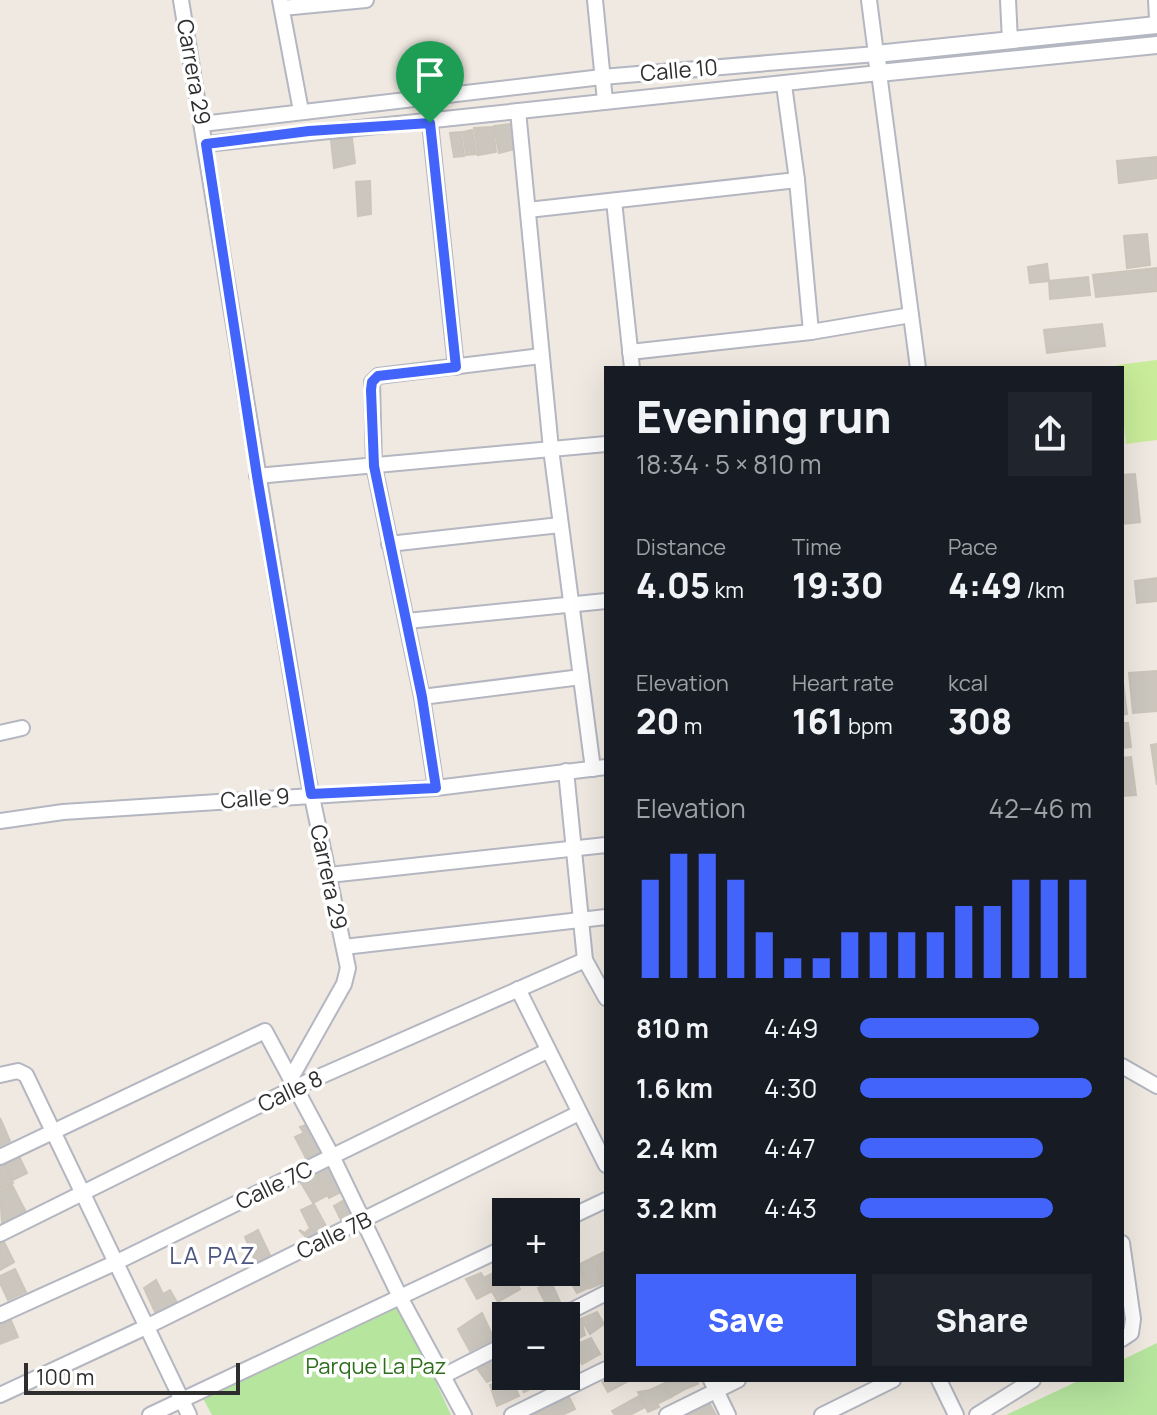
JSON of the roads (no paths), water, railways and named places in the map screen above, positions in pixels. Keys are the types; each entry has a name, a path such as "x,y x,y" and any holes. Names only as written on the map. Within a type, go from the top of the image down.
{"street":[{"name":"Carrera 29","path":"181,0 311,794 348,968 344,984 294,1082"},
{"path":"301,111 281,4 366,0"},
{"path":"595,0 605,101"},
{"path":"869,0 918,366"},
{"path":"1008,0 1010,41"},
{"path":"1156,0 1157,22"},
{"name":"Calle 10","path":"202,124 602,77 1010,41 1157,22"},
{"name":"Calle 10","path":"206,144 1157,45"},
{"path":"784,85 797,180 811,332"},
{"path":"518,111 560,525 581,677 600,768"},
{"path":"430,123 456,367"},
{"path":"528,210 797,180"},
{"path":"614,201 632,366"},
{"path":"630,352 811,332 911,315"},
{"path":"436,788 422,697 374,466 372,382 378,376 541,356"},
{"path":"257,476 604,444"},
{"path":"389,544 560,525"},
{"path":"407,621 604,601"},
{"path":"422,697 581,677"},
{"path":"0,733 22,728"},
{"name":"Calle 9","path":"0,821 63,812 436,788 600,768"},
{"path":"566,771 585,960 604,992"},
{"path":"329,875 604,845"},
{"path":"344,947 604,917"},
{"name":"Calle 8","path":"0,1234 294,1082 585,960"},
{"path":"518,989 604,1161"},
{"path":"0,1157 265,1031 332,1156 400,1297 464,1415"},
{"name":"Calle 7C","path":"0,1315 117,1262 547,1051"},
{"path":"1124,1067 1157,1086"},
{"path":"0,1075 18,1071 26,1075 189,1415"},
{"name":"Calle 7B","path":"0,1395 146,1327 579,1113"},
{"path":"580,1212 604,1201"},
{"path":"150,1415 492,1254"},
{"path":"1124,1257 1133,1319 1131,1333 1124,1338"},
{"path":"580,1306 604,1294"},
{"path":"443,1376 492,1351"},
{"path":"512,1415 604,1370"},
{"path":"822,1415 889,1382"},
{"path":"940,1382 956,1415"},
{"path":"977,1415 1030,1382"},
{"path":"667,1415 714,1385 728,1415"}],"district":[{"name":"LA PAZ","path":"213,1256"}],"park label":[{"name":"Parque La Paz","path":"376,1366"}]}
